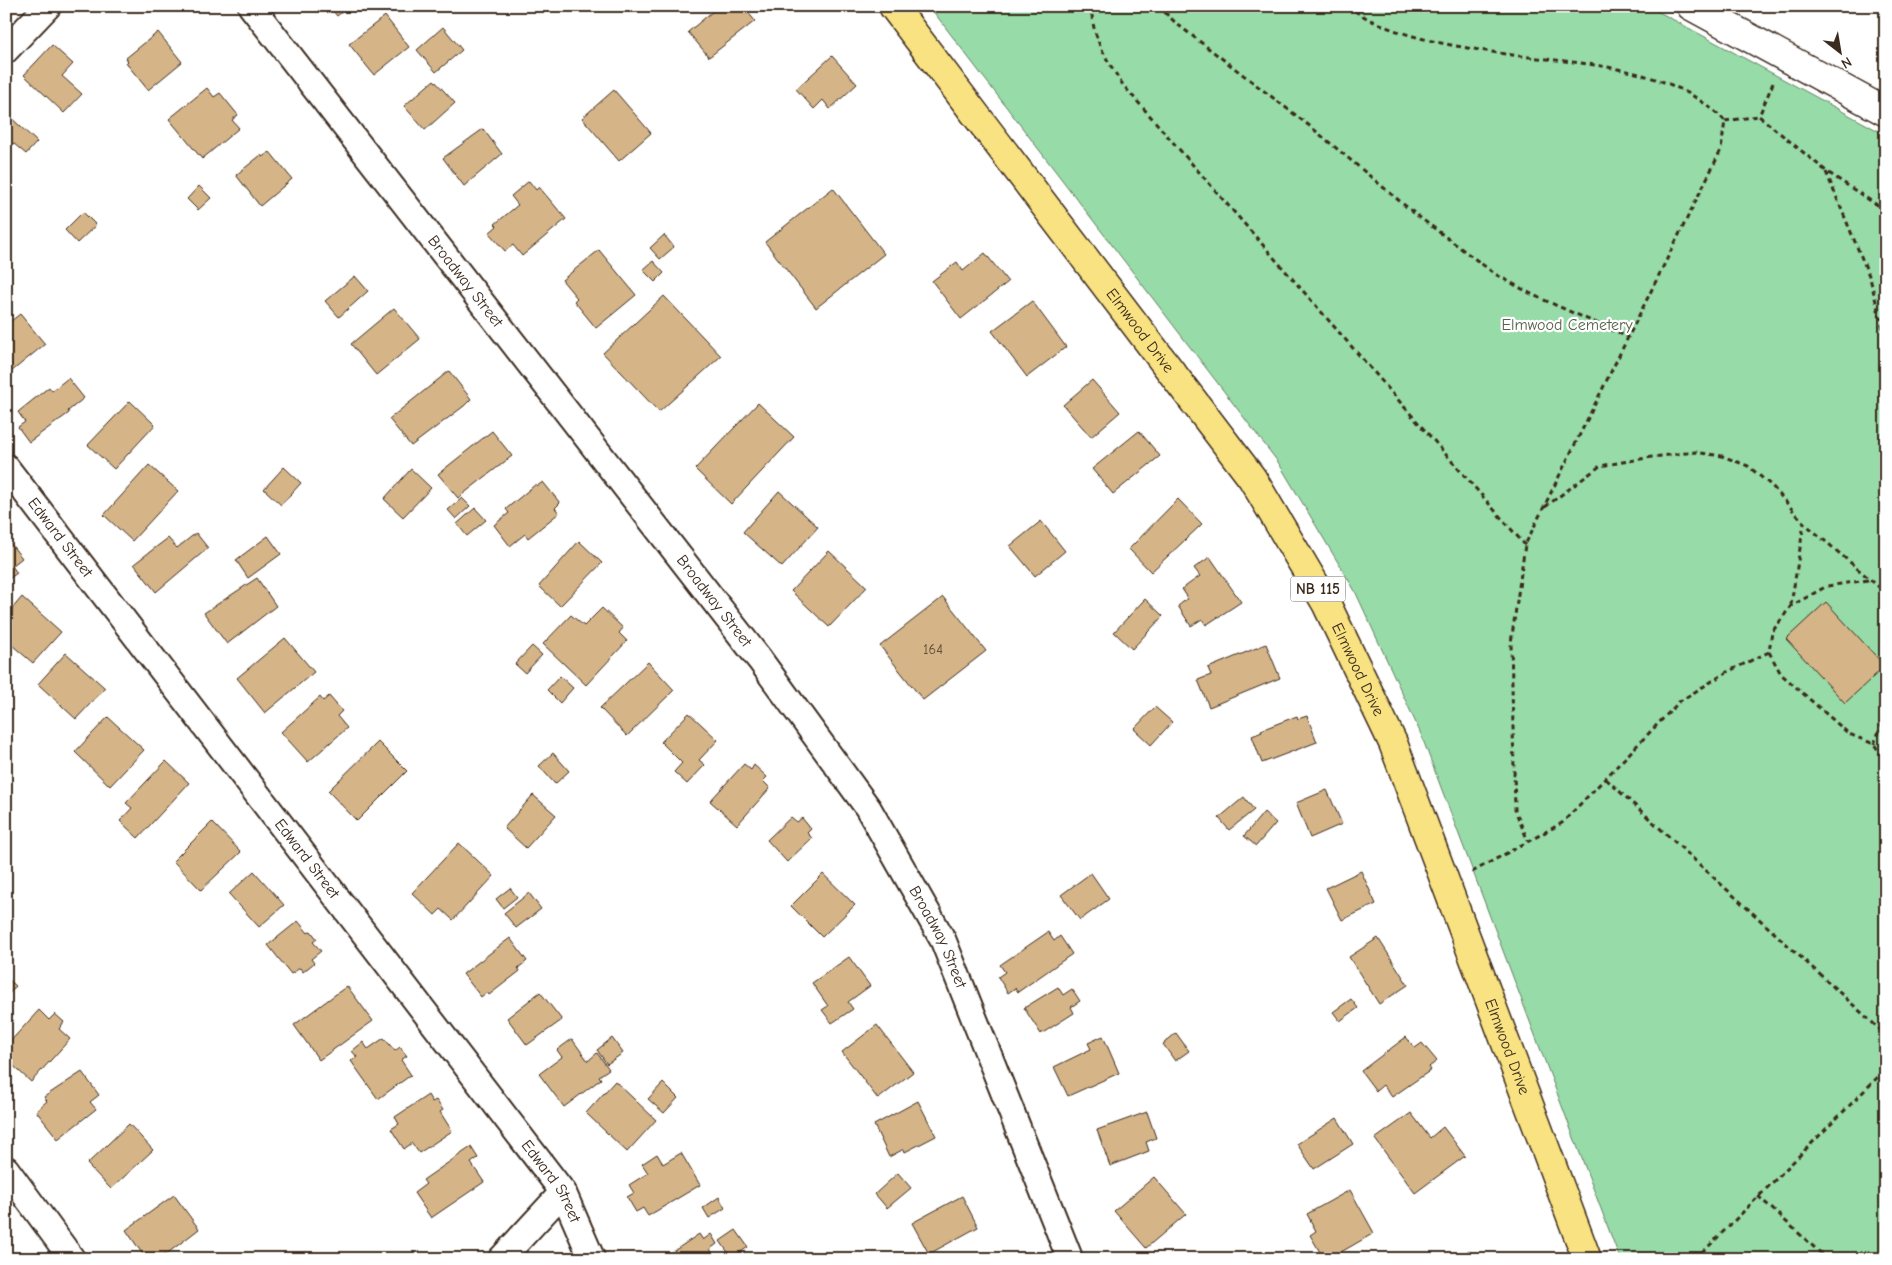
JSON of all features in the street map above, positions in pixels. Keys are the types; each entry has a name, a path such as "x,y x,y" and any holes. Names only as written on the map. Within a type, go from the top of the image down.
{"main road":[{"name":"Elmwood Drive","path":"892,6 1252,478 1326,603 1393,743 1588,1259"},
{"path":"1691,6 1886,112"}],"street":[{"path":"6,50 48,6"},
{"name":"Broadway Street","path":"251,6 760,660 868,808 943,940 1070,1259"},
{"name":"Edward Street","path":"6,467 563,1192 592,1259"},
{"path":"6,1169 72,1259"},
{"path":"501,1259 563,1192"}],"path":[{"path":"1092,6 1091,14 1100,48 1123,85 1525,545"},
{"path":"1158,6 1177,24 1311,127 1414,213 1495,274 1535,296 1628,337"},
{"path":"1347,6 1377,23 1417,37 1492,52 1629,71 1664,82 1709,105 1725,121"},
{"path":"1759,116 1785,57"},
{"path":"1725,121 1759,116 1826,171 1886,211"},
{"path":"1528,841 1515,810 1511,643 1525,545 1721,150 1725,121"},
{"path":"1826,171 1870,278 1886,341"},
{"path":"1544,508 1600,466 1652,456 1695,452 1722,456 1748,466 1772,486 1804,522 1886,593"},
{"path":"1791,606 1804,522"},
{"path":"1869,580 1826,586 1791,606 1772,632 1769,652 1781,674 1848,734 1874,744 1886,762"},
{"path":"1447,886 1562,823 1680,702 1727,672 1769,652"},
{"path":"1874,744 1884,720 1886,700"},
{"path":"1606,778 1886,1035"},
{"path":"1696,1259 1886,1069"},
{"path":"1758,1196 1827,1259"}],"green space":[{"name":"Elmwood Cemetery","path":"929,6 1648,6 1886,135 1886,1259 1620,1259 1420,732 1355,591 1278,462"}],"building":[{"path":"329,6 349,6 337,16"},
{"path":"719,6 743,6 755,21 709,57 688,32"},
{"path":"385,16 409,47 374,75 349,44"},
{"path":"443,27 462,50 436,72 417,50"},
{"path":"158,32 182,62 148,90 126,63 128,61 126,58"},
{"path":"52,45 73,64 62,76 82,94 64,113 24,75"},
{"path":"832,56 857,84 830,109 823,100 814,109 796,89"},
{"path":"434,80 455,103 425,130 404,106"},
{"path":"207,88 214,97 220,93 238,115 232,120 239,128 202,159 169,119"},
{"path":"614,90 651,133 619,161 582,118"},
{"path":"6,113 37,142 26,154 13,143 6,151"},
{"path":"483,129 502,154 464,186 443,158"},
{"path":"270,152 292,179 260,206 236,175 261,155 262,157"},
{"path":"529,181 536,190 539,187 566,219 522,256 513,245 505,251 489,233 497,226 495,224 518,205 511,196"},
{"path":"199,186 211,198 198,210 187,199"},
{"path":"833,188 884,254 816,308 765,242"},
{"path":"83,212 96,225 77,243 65,230"},
{"path":"664,235 674,247 660,259 650,248"},
{"path":"599,250 636,295 596,328 574,301 577,298 562,280"},
{"path":"985,253 1008,282 961,319 932,281 957,262 963,271"},
{"path":"653,261 664,273 655,282 643,270"},
{"path":"355,276 368,291 339,317 325,301"},
{"path":"664,296 721,356 659,412 603,353"},
{"path":"1032,301 1066,347 1027,377 992,331"},
{"path":"394,308 420,339 376,375 351,344"},
{"path":"20,314 45,344 6,376 6,325"},
{"path":"449,371 471,399 411,446 389,419"},
{"path":"68,378 84,398 68,411 69,413 29,442 18,427 25,422 18,412 49,387 52,391"},
{"path":"1092,380 1120,412 1091,437 1063,405"},
{"path":"130,401 155,425 114,469 88,445"},
{"path":"758,403 794,437 731,504 695,469"},
{"path":"492,431 512,456 458,498 438,474"},
{"path":"1139,431 1160,456 1113,494 1092,469"},
{"path":"149,465 178,491 132,541 104,515"},
{"path":"284,467 301,483 281,505 264,489"},
{"path":"411,469 431,488 403,517 384,499"},
{"path":"543,482 560,503 555,508 559,513 528,538 525,534 510,546 494,525 509,513 506,509 536,484 537,486"},
{"path":"779,491 818,527 782,567 743,532"},
{"path":"462,498 470,506 456,519 448,510"},
{"path":"1178,499 1202,524 1151,572 1129,549"},
{"path":"475,508 486,520 467,536 457,524"},
{"path":"1041,521 1065,551 1035,576 1010,546"},
{"path":"196,533 208,548 156,592 134,564 168,538 177,548"},
{"path":"268,536 281,554 248,578 236,560"},
{"path":"6,538 22,558 12,566 17,573 6,581"},
{"path":"579,541 602,563 560,606 539,586"},
{"path":"829,551 867,587 829,627 791,591"},
{"path":"1210,557 1241,602 1206,625 1202,619 1191,626 1178,606 1188,598 1182,589 1200,576 1194,568"},
{"path":"257,578 276,606 227,644 204,613"},
{"path":"22,597 61,632 33,663 6,640 6,616"},
{"path":"943,597 986,651 923,700 880,646"},
{"path":"1145,599 1163,616 1132,649 1114,632"},
{"path":"1826,602 1885,666 1845,703 1786,639"},
{"path":"602,608 623,628 619,633 627,641 586,685 543,644 571,615 584,626"},
{"path":"285,638 314,672 265,713 237,678"},
{"path":"1266,644 1280,678 1209,707 1198,680 1211,675 1208,668"},
{"path":"532,646 542,655 525,673 515,664"},
{"path":"66,653 105,688 76,719 38,684"},
{"path":"648,662 674,690 627,736 600,708"},
{"path":"560,676 573,688 560,703 547,690"},
{"path":"329,696 342,711 337,716 347,728 308,762 281,732 320,697 323,701"},
{"path":"1155,707 1172,722 1151,745 1134,729"},
{"path":"689,713 718,740 699,760 705,765 687,784 674,772 682,763 661,742"},
{"path":"1297,716 1298,719 1307,716 1317,742 1262,763 1252,736 1262,732 1261,730"},
{"path":"108,717 144,750 110,786 75,752"},
{"path":"378,742 407,771 357,821 328,791"},
{"path":"553,753 569,771 555,784 539,766"},
{"path":"166,761 189,783 138,838 120,821 132,808 126,803"},
{"path":"744,764 751,770 754,765 767,777 763,781 770,788 737,825 710,801"},
{"path":"1327,790 1342,824 1310,838 1296,803"},
{"path":"533,795 556,815 526,848 504,828"},
{"path":"1244,797 1254,810 1229,830 1219,818"},
{"path":"1264,812 1276,823 1256,846 1244,836"},
{"path":"791,817 797,822 802,818 811,829 807,833 812,838 787,862 767,840"},
{"path":"212,822 241,852 201,890 173,861"},
{"path":"459,843 494,876 453,920 441,909 435,915 412,893"},
{"path":"254,871 284,905 259,927 229,894"},
{"path":"1361,871 1376,904 1342,920 1326,888"},
{"path":"1091,873 1109,899 1080,920 1061,895"},
{"path":"823,874 855,905 822,937 791,906"},
{"path":"510,888 517,897 503,908 496,899"},
{"path":"529,893 541,909 516,928 504,913"},
{"path":"298,921 308,933 311,931 317,939 313,942 321,951 311,959 314,963 303,972 300,968 291,974 268,945"},
{"path":"1048,932 1054,941 1060,936 1072,954 1018,992 1015,988 1008,993 998,977 1005,972 1000,965"},
{"path":"510,938 527,961 518,968 520,971 489,995 487,992 481,997 463,974"},
{"path":"1378,938 1408,985 1379,1004 1349,957"},
{"path":"849,957 870,986 848,1002 853,1009 832,1023 822,1010 828,1006 812,983"},
{"path":"6,977 16,986 6,997"},
{"path":"347,986 373,1021 319,1060 294,1025"},
{"path":"1058,987 1063,995 1072,989 1080,1001 1071,1007 1074,1013 1041,1034 1024,1008"},
{"path":"540,992 562,1020 527,1045 507,1018"},
{"path":"1351,999 1358,1008 1340,1021 1333,1012"},
{"path":"39,1010 49,1020 55,1014 64,1022 59,1029 70,1039 31,1082 6,1059 6,1046"},
{"path":"877,1025 913,1072 878,1099 842,1052"},
{"path":"1176,1033 1189,1051 1175,1061 1163,1044"},
{"path":"1103,1036 1119,1073 1068,1096 1054,1067 1091,1049 1088,1043"},
{"path":"1406,1037 1415,1048 1422,1043 1437,1061 1429,1067 1431,1070 1392,1097 1383,1085 1376,1091 1361,1071"},
{"path":"384,1038 395,1051 400,1047 407,1056 401,1060 411,1075 378,1099 351,1061 357,1057 352,1051 363,1042 368,1049"},
{"path":"612,1038 623,1053 607,1064 597,1050"},
{"path":"572,1039 588,1061 597,1053 609,1069 599,1076 601,1079 564,1107 539,1074 562,1057 557,1050"},
{"path":"82,1072 99,1095 90,1102 96,1109 58,1139 36,1111 47,1101 44,1097"},
{"path":"615,1081 656,1120 627,1152 586,1113"},
{"path":"663,1083 678,1098 664,1113 648,1099"},
{"path":"428,1095 432,1102 436,1100 443,1110 440,1112 452,1131 419,1153 412,1143 404,1149 391,1129 399,1124 395,1117"},
{"path":"918,1101 936,1136 905,1152 904,1149 889,1157 874,1125"},
{"path":"1147,1112 1156,1138 1146,1142 1149,1151 1110,1166 1097,1130"},
{"path":"1411,1113 1430,1138 1443,1127 1465,1156 1415,1193 1375,1139"},
{"path":"1337,1118 1353,1144 1314,1169 1297,1144"},
{"path":"129,1124 153,1150 111,1189 87,1164"},
{"path":"471,1147 478,1158 471,1163 484,1182 431,1218 414,1193 426,1184 423,1180"},
{"path":"681,1153 700,1185 648,1216 643,1208 636,1212 627,1197 634,1193 629,1185 648,1173 642,1164 657,1154 663,1164"},
{"path":"898,1173 911,1188 887,1208 875,1194"},
{"path":"1154,1177 1186,1214 1146,1248 1114,1211"},
{"path":"1350,1190 1374,1233 1329,1259 1324,1259 1310,1235 1316,1231 1307,1214"},
{"path":"174,1195 199,1229 160,1259 146,1259 126,1230"},
{"path":"962,1196 978,1227 929,1254 912,1223"},
{"path":"719,1197 725,1208 709,1218 703,1208"},
{"path":"736,1230 748,1247 732,1258 720,1241"},
{"path":"699,1234 703,1240 711,1234 717,1244 710,1249 716,1259 666,1259 665,1257"},
{"path":"1469,1250 1475,1259 1458,1259"},
{"path":"992,1253 995,1259 979,1259 985,1257"}]}
